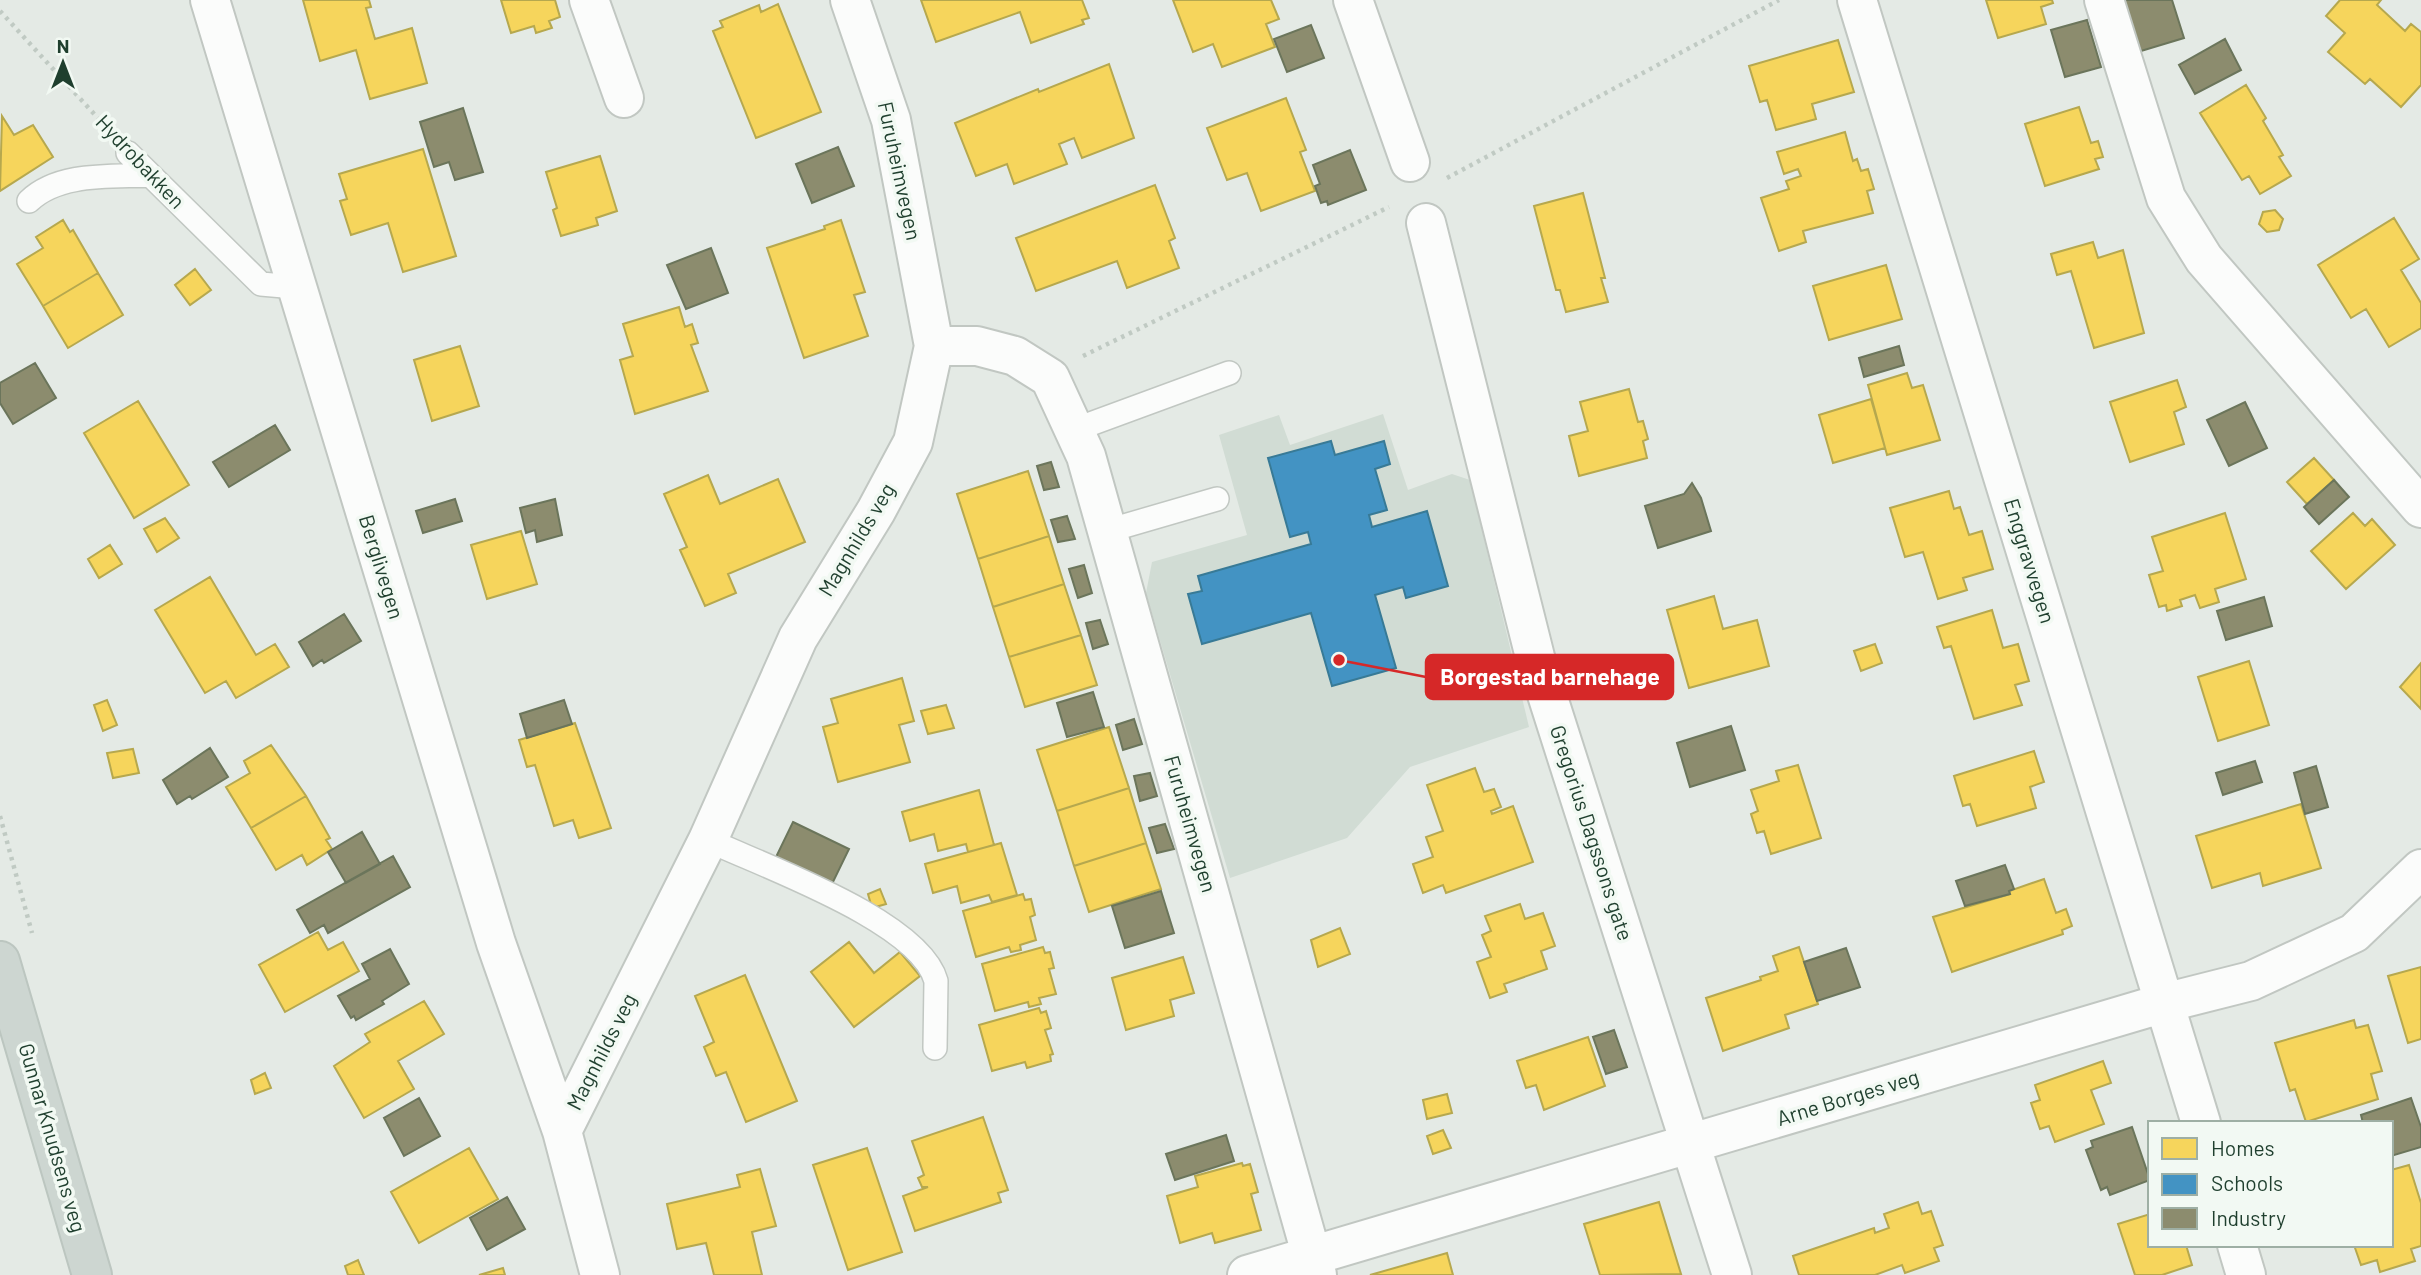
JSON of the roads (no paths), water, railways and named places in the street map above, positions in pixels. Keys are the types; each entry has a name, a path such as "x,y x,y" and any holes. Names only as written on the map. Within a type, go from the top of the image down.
{"main road":[{"name":"Gunnar Knudsens veg","path":"0,961 92,1275"}],"street":[{"name":"Berglivegen","path":"210,0 496,943 562,1131"},
{"path":"589,0 624,98"},
{"name":"Furuheimvegen","path":"850,0 891,120 934,346 977,346 1015,356 1050,378 1086,456 1314,1265"},
{"path":"1353,0 1410,162"},
{"name":"Enggravvegen","path":"1857,0 2200,1121"},
{"path":"2104,0 2166,198 2172,208 2204,259 2421,508"},
{"name":"Gregorius Dagssons gate","path":"1426,223 1535,657 1731,1275"},
{"name":"Magnhilds veg","path":"600,1275 562,1131 708,840 798,638 876,511 913,442 934,346"},
{"name":"Arne Borges veg","path":"1247,1275 1314,1265 1690,1146 2165,1003 2251,981 2354,933 2421,869"},
{"path":"2239,1247 2246,1275"}],"lane":[{"name":"Hydrobakken","path":"128,153 261,284 295,287"},
{"path":"29,201 39,191 80,178 150,175"},
{"path":"1074,430 1229,373"},
{"path":"1107,531 1216,499"},
{"path":"708,840 862,911 893,930 919,951 933,971 936,981 935,1048"}],"place":[{"name":"Borgestad barnehage","path":"1339,660"}]}
